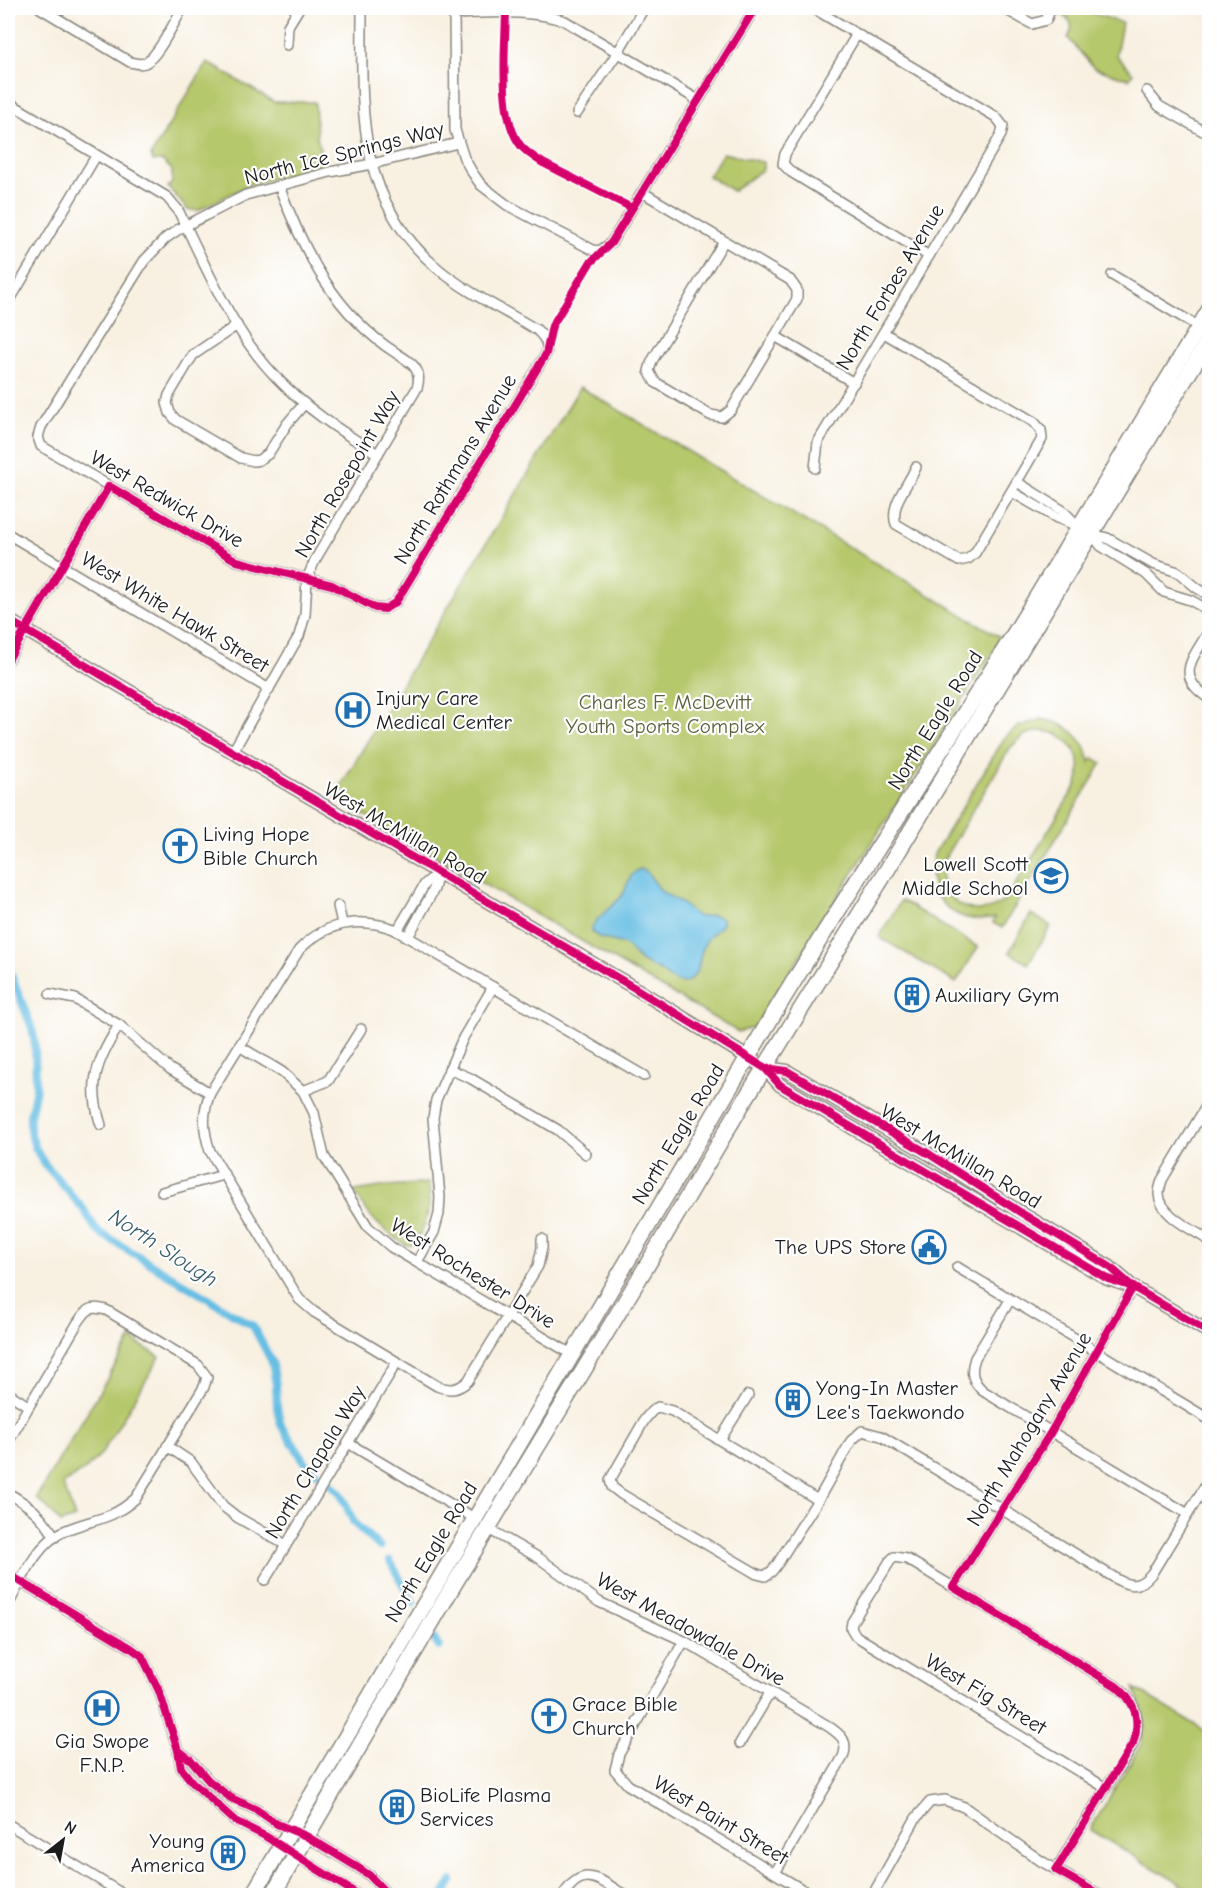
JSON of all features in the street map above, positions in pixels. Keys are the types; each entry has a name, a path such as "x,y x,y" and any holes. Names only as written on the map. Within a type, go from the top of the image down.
{"highway":[{"name":"North Eagle Road","path":"252,1896 474,1518 573,1355 598,1307 748,1058 988,676 1085,530 1204,332 1209,309"},
{"name":"North Eagle Road","path":"272,1896 472,1553 1036,625 1145,417 1204,332"},
{"path":"488,1528 487,1519 492,1502 490,1492"},
{"path":"472,1553 471,1547 476,1529 474,1518"}],"main road":[{"name":"West McMillan Road","path":"8,620 633,987 765,1068 780,1085 1104,1277 1133,1287"},
{"name":"West McMillan Road","path":"765,1068 788,1071 928,1154 1110,1267 1133,1287 1209,1333"},
{"path":"1050,1231 1054,1239 1089,1262 1104,1277"}],"street":[{"path":"40,8 130,62 143,63 153,56 183,8"},
{"path":"287,45 288,26 299,8"},
{"path":"362,8 362,112 372,165"},
{"path":"577,112 618,52 644,8"},
{"path":"698,100 553,12 454,11 454,116 458,143 472,172 493,195 507,205 588,249 601,250 611,243 755,8"},
{"path":"1003,8 1032,24 1041,23 1050,11"},
{"path":"819,9 857,34 785,154 783,164 791,172 930,256"},
{"name":"North Forbes Avenue","path":"815,468 818,442 1001,135 1003,126 996,117 857,34"},
{"path":"1147,91 1159,106 1206,130"},
{"path":"8,102 167,197 178,210 237,325 262,361 304,404 339,430 378,454"},
{"name":"North Ice Springs Way","path":"38,440 41,427 144,261 166,238 246,195 330,172 372,165 458,143"},
{"path":"8,303 96,156"},
{"name":"North Rothmans Avenue","path":"372,165 388,208 418,250 453,280 537,330 547,343 546,354 407,584 396,602 385,609"},
{"name":"North Rosepoint Way","path":"232,753 299,636 305,615 307,579 315,560 417,388 419,374 411,363 365,329 332,292 314,266 279,186"},
{"path":"642,192 790,280 797,290 796,299 775,336 731,410 722,417 710,415 655,382 650,371 652,361 724,241"},
{"path":"1112,275 1204,332"},
{"path":"237,325 193,355 169,395 167,408 176,420 241,458 248,461 259,460 268,454 287,424 304,404"},
{"path":"884,333 1034,422 1041,430 1042,439 975,553 968,560 959,561 896,524 893,515 896,506 916,467"},
{"path":"775,336 854,383"},
{"name":"West Redwick Drive","path":"38,440 48,451 237,561 338,587 375,608 385,609"},
{"path":"1017,482 1062,510 1101,546 1146,574 1164,592 1190,600 1209,611"},
{"path":"8,660 109,486"},
{"path":"1012,492 1057,518 1107,538 1153,564 1178,572 1209,596"},
{"name":"West White Hawk Street","path":"8,534 269,689"},
{"path":"1209,629 1191,663 1188,676 1194,689 1209,699"},
{"path":"397,931 425,884 438,873"},
{"path":"408,937 434,889 438,873"},
{"path":"338,906 342,923"},
{"path":"542,1239 543,1248 538,1266 468,1381 457,1389 437,1386 314,1312 299,1299 210,1151 204,1134 204,1112 210,1093 299,950 320,933 342,923 376,924 397,931 644,1076"},
{"path":"417,1262 434,1232 439,1214 440,1197 433,1118 436,1100 467,1029 492,987"},
{"path":"50,994 75,999 119,1025 170,1069 210,1093"},
{"path":"100,1125 95,1109 96,1069 119,1025"},
{"path":"303,1091 328,1081 361,1029"},
{"name":"West Rochester Drive","path":"239,1046 289,1077 303,1091 314,1113 324,1156 357,1212 375,1234 417,1262 573,1355"},
{"path":"449,1069 470,1078 558,1130 586,1154"},
{"path":"1209,1100 1162,1180 1159,1192 1161,1202 1169,1213 1209,1241"},
{"path":"162,1192 223,1175"},
{"path":"957,1267 1209,1420"},
{"name":"North Mahogany Avenue","path":"953,1587 1051,1432 1133,1287"},
{"path":"1010,1300 975,1359 972,1377 976,1385 1188,1514"},
{"path":"8,1442 77,1324 89,1308 96,1307 105,1310 198,1365 207,1377 204,1387 136,1498 110,1517 63,1531 47,1543 8,1605"},
{"name":"North Chapala Way","path":"265,1580 397,1362"},
{"path":"8,1393 28,1406"},
{"path":"720,1440 748,1395"},
{"path":"818,1500 672,1411 658,1407 645,1419 612,1473 610,1484 640,1506 757,1574 765,1576 778,1563 818,1500 851,1441 862,1431 881,1436 1120,1581 1128,1585 1137,1585 1152,1573 1209,1478"},
{"path":"348,1443 474,1518"},
{"path":"167,1446 191,1462 223,1506 237,1517 286,1545"},
{"path":"8,1493 30,1506 45,1520 55,1537"},
{"name":"West Meadowdale Drive","path":"488,1528 539,1558 599,1602 684,1641 844,1738 846,1743 843,1757 775,1873"},
{"name":"West Fig Street","path":"953,1587 907,1559 894,1557 856,1612 851,1628 863,1641 1106,1788"},
{"path":"8,1574 131,1647 142,1656 159,1691 178,1750 181,1768 199,1789 235,1821 281,1846 360,1896"},
{"path":"953,1587 1116,1686 1130,1699 1136,1710 1137,1732 1133,1743 1056,1870"},
{"name":"West Paint Street","path":"684,1641 619,1754 615,1770 628,1785 813,1896"},
{"path":"740,1743 770,1693"},
{"path":"178,1750 191,1760 209,1781 231,1798 257,1810 290,1830 306,1836 369,1875 389,1896"},
{"path":"872,1896 916,1818 924,1807 936,1800 945,1800 964,1807 1056,1870 1102,1896"},
{"path":"8,1824 126,1896"},
{"path":"563,1896 575,1880 582,1877 600,1880 626,1896"}],"green space":[{"path":"1059,8 1078,8 1122,23 1116,55 1133,73 1129,79 1094,68 1068,38 1072,28 1071,24"},
{"path":"207,62 274,102 315,102 317,137 324,166 251,184 197,211 187,209 168,187 172,183 172,170 163,161 153,161 151,155"},
{"path":"723,153 763,162 763,169 733,191 708,176"},
{"name":"Charles F. McDevitt Youth Sports Complex","path":"580,387 1002,638 755,1027 738,1032 334,797"},
{"path":"1041,719 1058,723 1079,738 1090,762 1093,758 1102,763 1002,928 993,923 995,918 980,920 966,918 944,904 936,894 932,881 932,867 935,852 1005,737 1019,726","holes":["1039,731 1049,732 1066,740 1077,755 1079,764 1077,784 1007,898 983,910 970,909 959,904 950,897 944,886 942,873 944,859 1010,748 1024,735"]},
{"path":"901,900 978,947 956,983 879,937"},
{"path":"1031,914 1051,926 1028,964 1009,952"},
{"path":"429,1183 429,1207 425,1222 414,1244 406,1245 376,1222 354,1191 387,1186"},
{"path":"131,1339 160,1357 102,1453 86,1469 63,1484 75,1518 60,1523 36,1498"},
{"path":"1134,1688 1209,1733 1209,1895 1199,1895 1090,1830 1140,1746 1144,1723 1142,1709"}],"water":[{"path":"640,869 646,871 662,892 680,902 697,916 711,915 722,918 722,924 704,945 697,971 687,982 680,983 672,980 642,962 626,946 600,937 593,932 593,925 620,898 632,875"}],"waterway":[{"name":"North Slough","path":"8,967 32,1028 35,1045 36,1088 30,1116 30,1131 43,1162 84,1210 97,1231 253,1326 272,1362 281,1425 305,1462 317,1474"},
{"name":"North Slough","path":"331,1484 341,1494 354,1523 380,1547"},
{"name":"North Slough","path":"390,1561 413,1603"},
{"name":"North Slough","path":"434,1639 439,1647"},
{"name":"North Slough","path":"443,1896 452,1881"}],"cycle path":[{"path":"506,8 504,60 506,99 513,133 521,146 543,163 632,208"},
{"path":"8,660 109,486 237,561 332,585 375,608 385,609 396,602 546,354 552,326 590,263 611,243 755,8"},
{"path":"8,620 633,987 765,1068 780,1085 1108,1279 1133,1287"},
{"path":"765,1068 787,1071 929,1154 1110,1267 1133,1287 1210,1333"},
{"path":"1102,1896 1056,1870 1133,1743 1136,1718 1132,1704 1116,1686 953,1587 1051,1432 1133,1287"},
{"path":"8,1574 142,1656 159,1691 178,1750 181,1768 192,1782 235,1821 265,1836 360,1896"},
{"path":"178,1750 191,1760 209,1781 231,1798 257,1810 277,1824 306,1836 354,1865 369,1875 389,1896"}],"place":[{"name":"Injury Care Medical Center","path":"353,710"},
{"name":"Living Hope Bible Church","path":"180,846"},
{"name":"Lowell Scott Middle School","path":"1051,876"},
{"name":"Auxiliary Gym","path":"912,995"},
{"name":"The UPS Store","path":"929,1247"},
{"name":"Yong-In Master Lee's Taekwondo","path":"793,1400"},
{"name":"Gia Swope F.N.P.","path":"102,1708"},
{"name":"Grace Bible Church","path":"549,1716"},
{"name":"BioLife Plasma Services","path":"397,1807"},
{"name":"Young America","path":"228,1853"}]}
